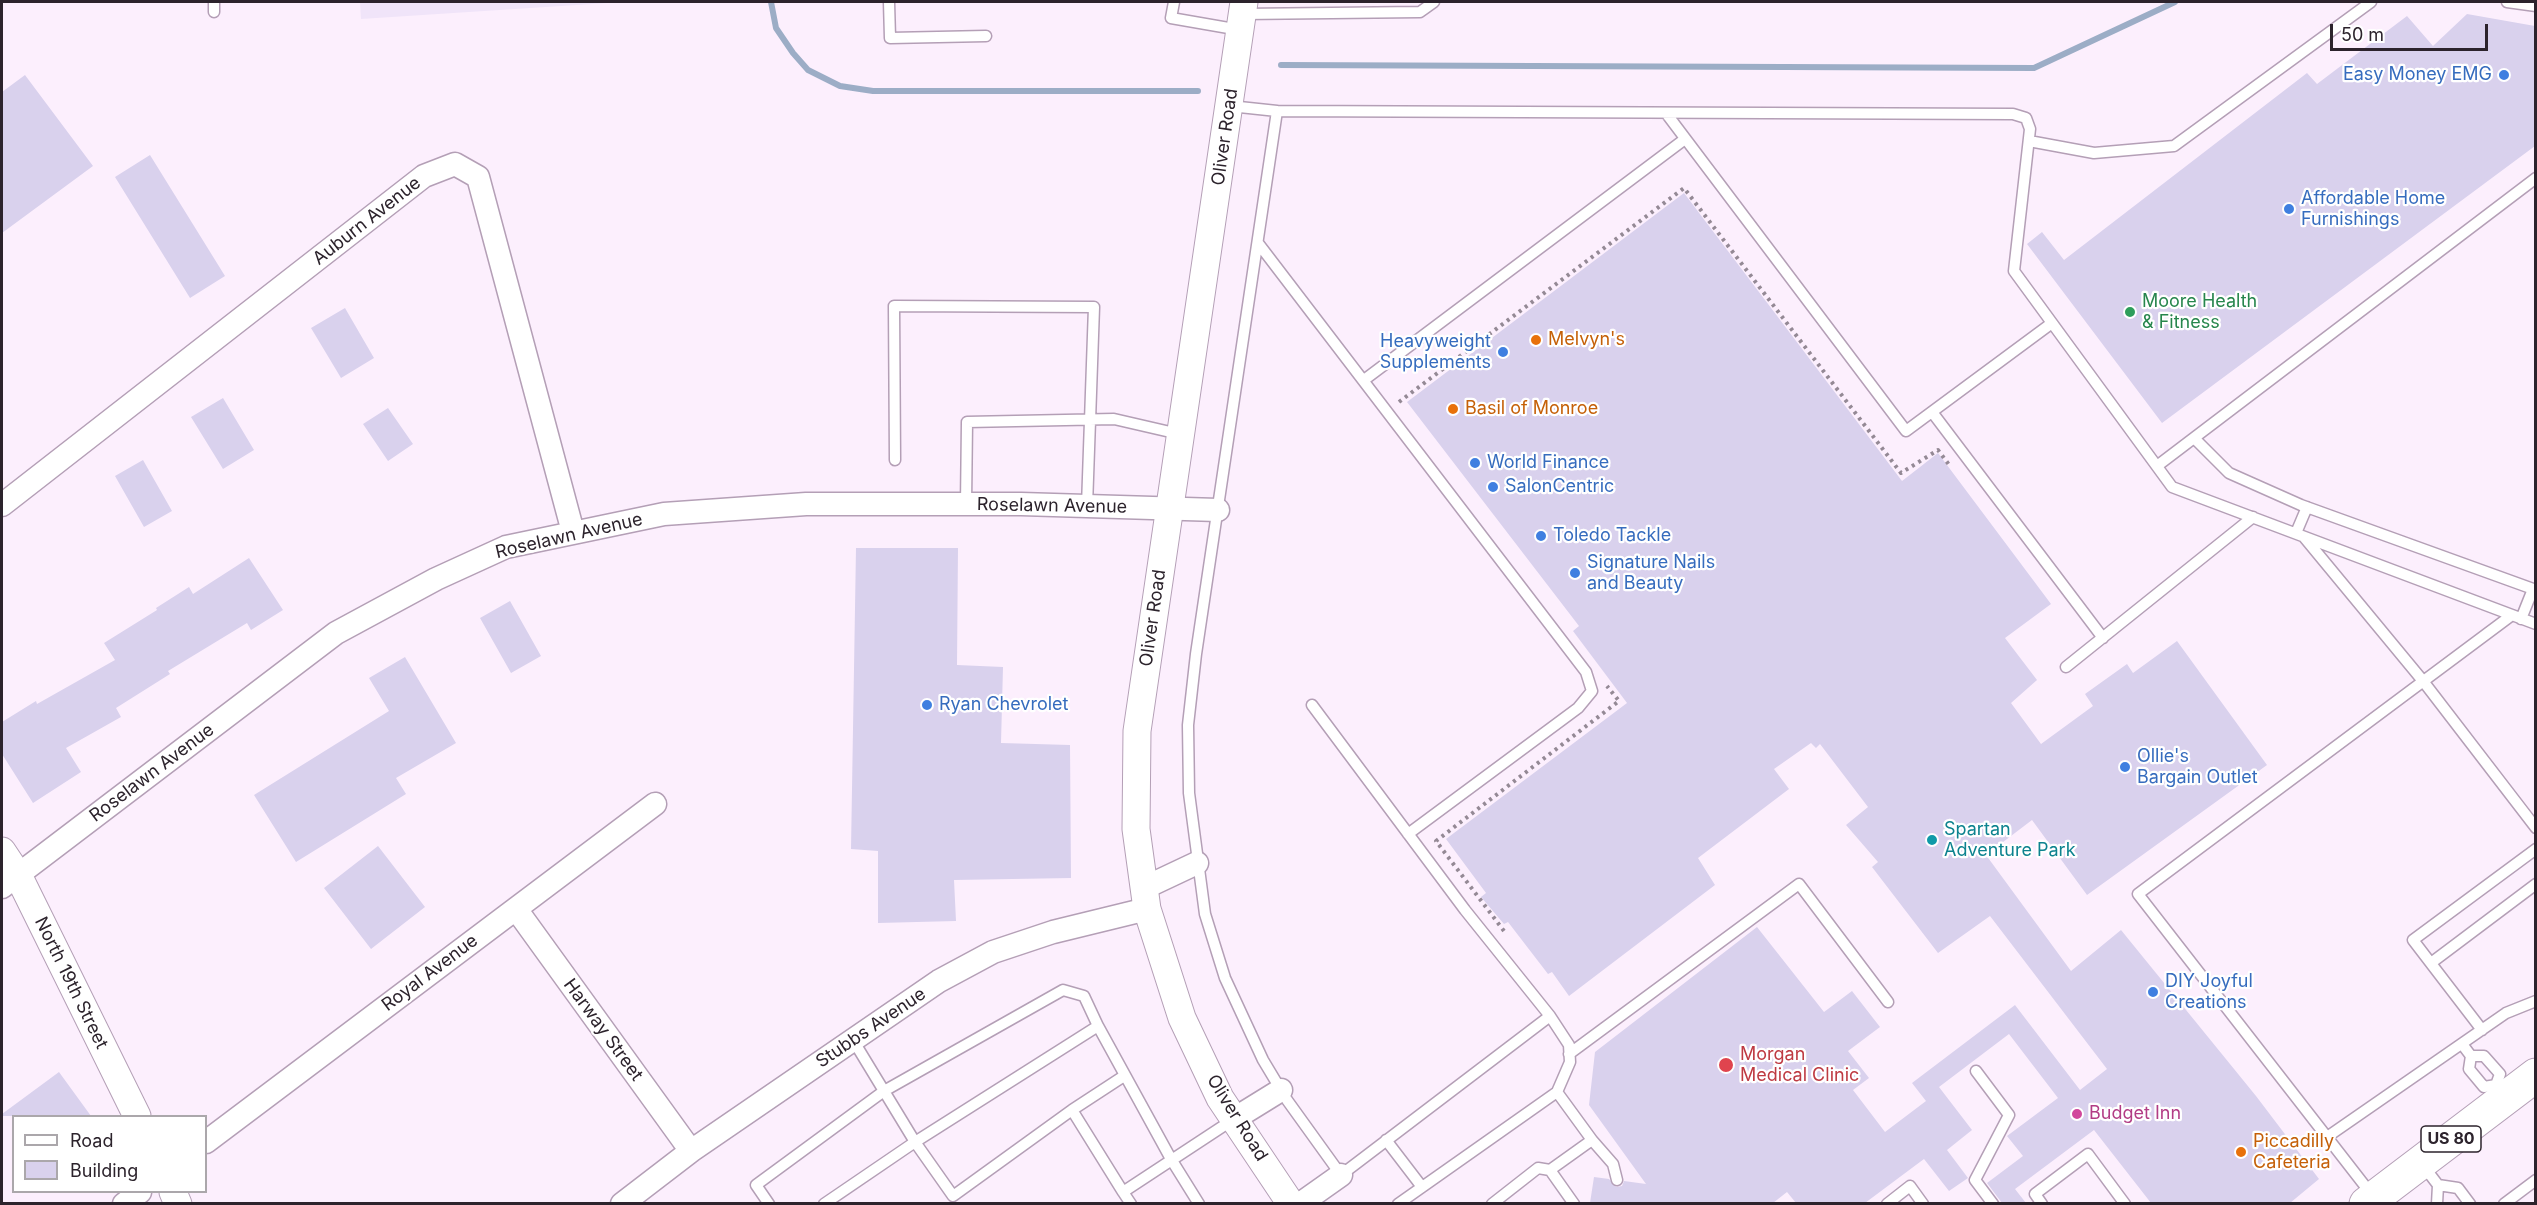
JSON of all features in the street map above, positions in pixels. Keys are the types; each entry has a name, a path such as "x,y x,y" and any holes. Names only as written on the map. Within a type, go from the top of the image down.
{"main road":[{"name":"US 80","path":"2370,1200 2429,1173 2501,1091 2535,1075"}],"street":[{"name":"Oliver Road","path":"1242,15 1137,731 1136,829 1146,898 1182,1017 1220,1098 1292,1203"},
{"name":"Auburn Avenue","path":"2,505 424,176 455,164 478,177 573,532"},
{"name":"Roselawn Avenue","path":"10,881 336,633 436,579 506,548 664,514 806,504 966,504 1218,510"},
{"name":"Royal Avenue","path":"207,1141 655,804"},
{"name":"North 19th Street","path":"2,850 10,881 136,1115"},
{"name":"Stubbs Avenue","path":"622,1203 691,1151 939,981 993,952 1146,898 1197,863"},
{"name":"Harway Street","path":"516,909 691,1151"},
{"path":"1234,1119 1281,1089"},
{"path":"1300,1203 1341,1175"},
{"path":"124,1203 137,1193"}],"lane":[{"path":"889,2 890,38 986,36"},
{"path":"1174,2 1171,18 1242,15 1318,7 1420,12 1434,2"},
{"path":"2029,141 2094,153 2174,146 2372,2"},
{"path":"2507,2 2535,6"},
{"path":"1229,106 1277,111 2013,114 2026,118 2030,129 2014,271 2172,487 2535,624"},
{"path":"1277,111 1196,654 1188,725 1189,793 1205,914 1225,978 1248,1029 1281,1089 1341,1175 1550,1016"},
{"path":"1666,113 1906,431 2052,323"},
{"path":"1364,380 1685,139"},
{"path":"2157,466 2535,178"},
{"path":"1257,243 1586,672 1592,691 1578,708 1408,834"},
{"path":"895,460 894,306 1094,307 1087,506"},
{"path":"1932,412 2103,638"},
{"path":"966,504 967,422 1114,418 1180,434"},
{"path":"2194,438 2229,473 2307,507 2534,589 2516,617 2424,681 2138,894 2327,1137 2370,1200"},
{"path":"2300,535 2307,507"},
{"path":"2066,667 2253,517"},
{"path":"2300,535 2424,681 2535,828"},
{"path":"1312,705 1517,978 1550,1016 1569,1045 1570,1062 1557,1092 1398,1203"},
{"path":"2481,1030 2413,940 2535,849"},
{"path":"1569,1054 1799,884 1888,1002"},
{"path":"2432,963 2535,884"},
{"path":"769,1203 756,1185 884,1090 1063,990 1084,996 1124,1076 1198,1203"},
{"path":"2327,1137 2506,1013 2535,1001"},
{"path":"824,1203 915,1142 1098,1026"},
{"path":"853,1040 915,1142 953,1196 1072,1110 1124,1076"},
{"path":"2462,1044 2471,1056 2469,1069 2484,1087 2501,1091 2500,1074 2484,1056 2471,1056"},
{"path":"1976,1071 2009,1115 1975,1180 1993,1203"},
{"path":"1557,1092 1612,1164 1617,1180"},
{"path":"1072,1110 1131,1203"},
{"path":"1123,1192 1234,1119"},
{"path":"1386,1140 1422,1187"},
{"path":"1550,1170 1592,1140"},
{"path":"2042,1203 2035,1194 2088,1154 2125,1203"},
{"path":"1491,1203 1539,1168 1550,1170 1575,1203"},
{"path":"2429,1173 2437,1203"},
{"path":"2429,1173 2458,1188 2469,1203"},
{"path":"2504,1203 2535,1180"},
{"path":"1887,1203 1910,1186 1923,1203"}],"path":[{"path":"1396,404 1684,188 1901,473 1938,450 1952,468"},
{"path":"1508,935 1436,841 1619,701 1606,684"}],"shaded area":[{"path":"360,2 623,2 361,19"}],"building":[{"path":"2467,14 2535,26 2535,146 2162,423 2027,244 2042,232 2064,260 2307,73 2317,84 2407,16 2433,46"},
{"path":"25,75 93,166 2,233 2,92"},
{"path":"150,155 225,276 190,298 115,177"},
{"path":"1684,193 1902,481 1938,453 2051,604 2005,638 2037,680 2011,703 2041,744 2093,706 2085,694 2127,664 2133,673 2177,641 2267,765 2087,895 2032,820 1986,855 2071,971 2121,930 2256,1096 2319,1179 2290,1203 2151,1203 2094,1130 2015,1189 2026,1203 2002,1203 1987,1183 2023,1156 2007,1136 2058,1098 2009,1034 1939,1087 1972,1130 1947,1150 1968,1178 1949,1191 1924,1159 1865,1203 1796,1203 1787,1192 1773,1203 1590,1203 1594,1177 1609,1179 1616,1187 1622,1186 1624,1181 1646,1184 1589,1105 1595,1052 1757,927 1824,1012 1852,991 1880,1027 1848,1051 1869,1078 1853,1090 1885,1132 1926,1101 1912,1083 2015,1005 2080,1090 2107,1069 1990,916 1938,953 1872,867 1878,862 1846,825 1868,807 1820,744 1816,748 1811,743 1774,769 1789,789 1698,858 1715,885 1569,996 1552,972 1548,974 1508,922 1504,924 1481,897 1486,893 1446,839 1627,703 1573,631 1579,626 1407,402"},
{"path":"345,308 374,358 341,378 311,328"},
{"path":"223,398 254,450 223,469 191,417"},
{"path":"388,408 413,444 388,461 363,424"},
{"path":"143,460 172,511 144,527 115,476"},
{"name":"Ryan Chevrolet","path":"856,548 958,548 957,665 1003,667 1001,743 1070,745 1071,878 954,880 956,921 878,923 878,851 851,849"},
{"path":"249,558 283,610 251,630 247,623 168,671 170,674 116,708 121,717 66,748 81,772 33,803 2,754 2,722 36,701 37,704 115,660 104,643 189,587 193,594"},
{"path":"510,601 541,656 511,673 480,618"},
{"path":"405,657 456,743 396,778 406,794 296,862 254,795 389,711 369,678"},
{"path":"378,846 425,907 371,949 324,888"},
{"path":"59,1072 90,1115 2,1116"}],"waterway":[{"path":"771,2 776,28 793,53 808,70 840,86 873,91 1198,91"},
{"path":"1281,65 2034,68 2175,2"}],"place":[{"name":"Easy Money EMG","path":"2504,75"},
{"name":"Affordable Home Furnishings","path":"2289,209"},
{"name":"Moore Health & Fitness","path":"2130,312"},
{"name":"Melvyn's","path":"1536,340"},
{"name":"Heavyweight Supplements","path":"1503,352"},
{"name":"Basil of Monroe","path":"1453,409"},
{"name":"World Finance","path":"1475,463"},
{"name":"SalonCentric","path":"1493,487"},
{"name":"Toledo Tackle","path":"1541,536"},
{"name":"Signature Nails and Beauty","path":"1575,573"},
{"name":"Ryan Chevrolet","path":"927,705"},
{"name":"Ollie's Bargain Outlet","path":"2125,767"},
{"name":"Spartan Adventure Park","path":"1932,840"},
{"name":"DIY Joyful Creations","path":"2153,992"},
{"name":"Morgan Medical Clinic","path":"1726,1065"},
{"name":"Budget Inn","path":"2077,1114"},
{"name":"Piccadilly Cafeteria","path":"2241,1152"}]}
